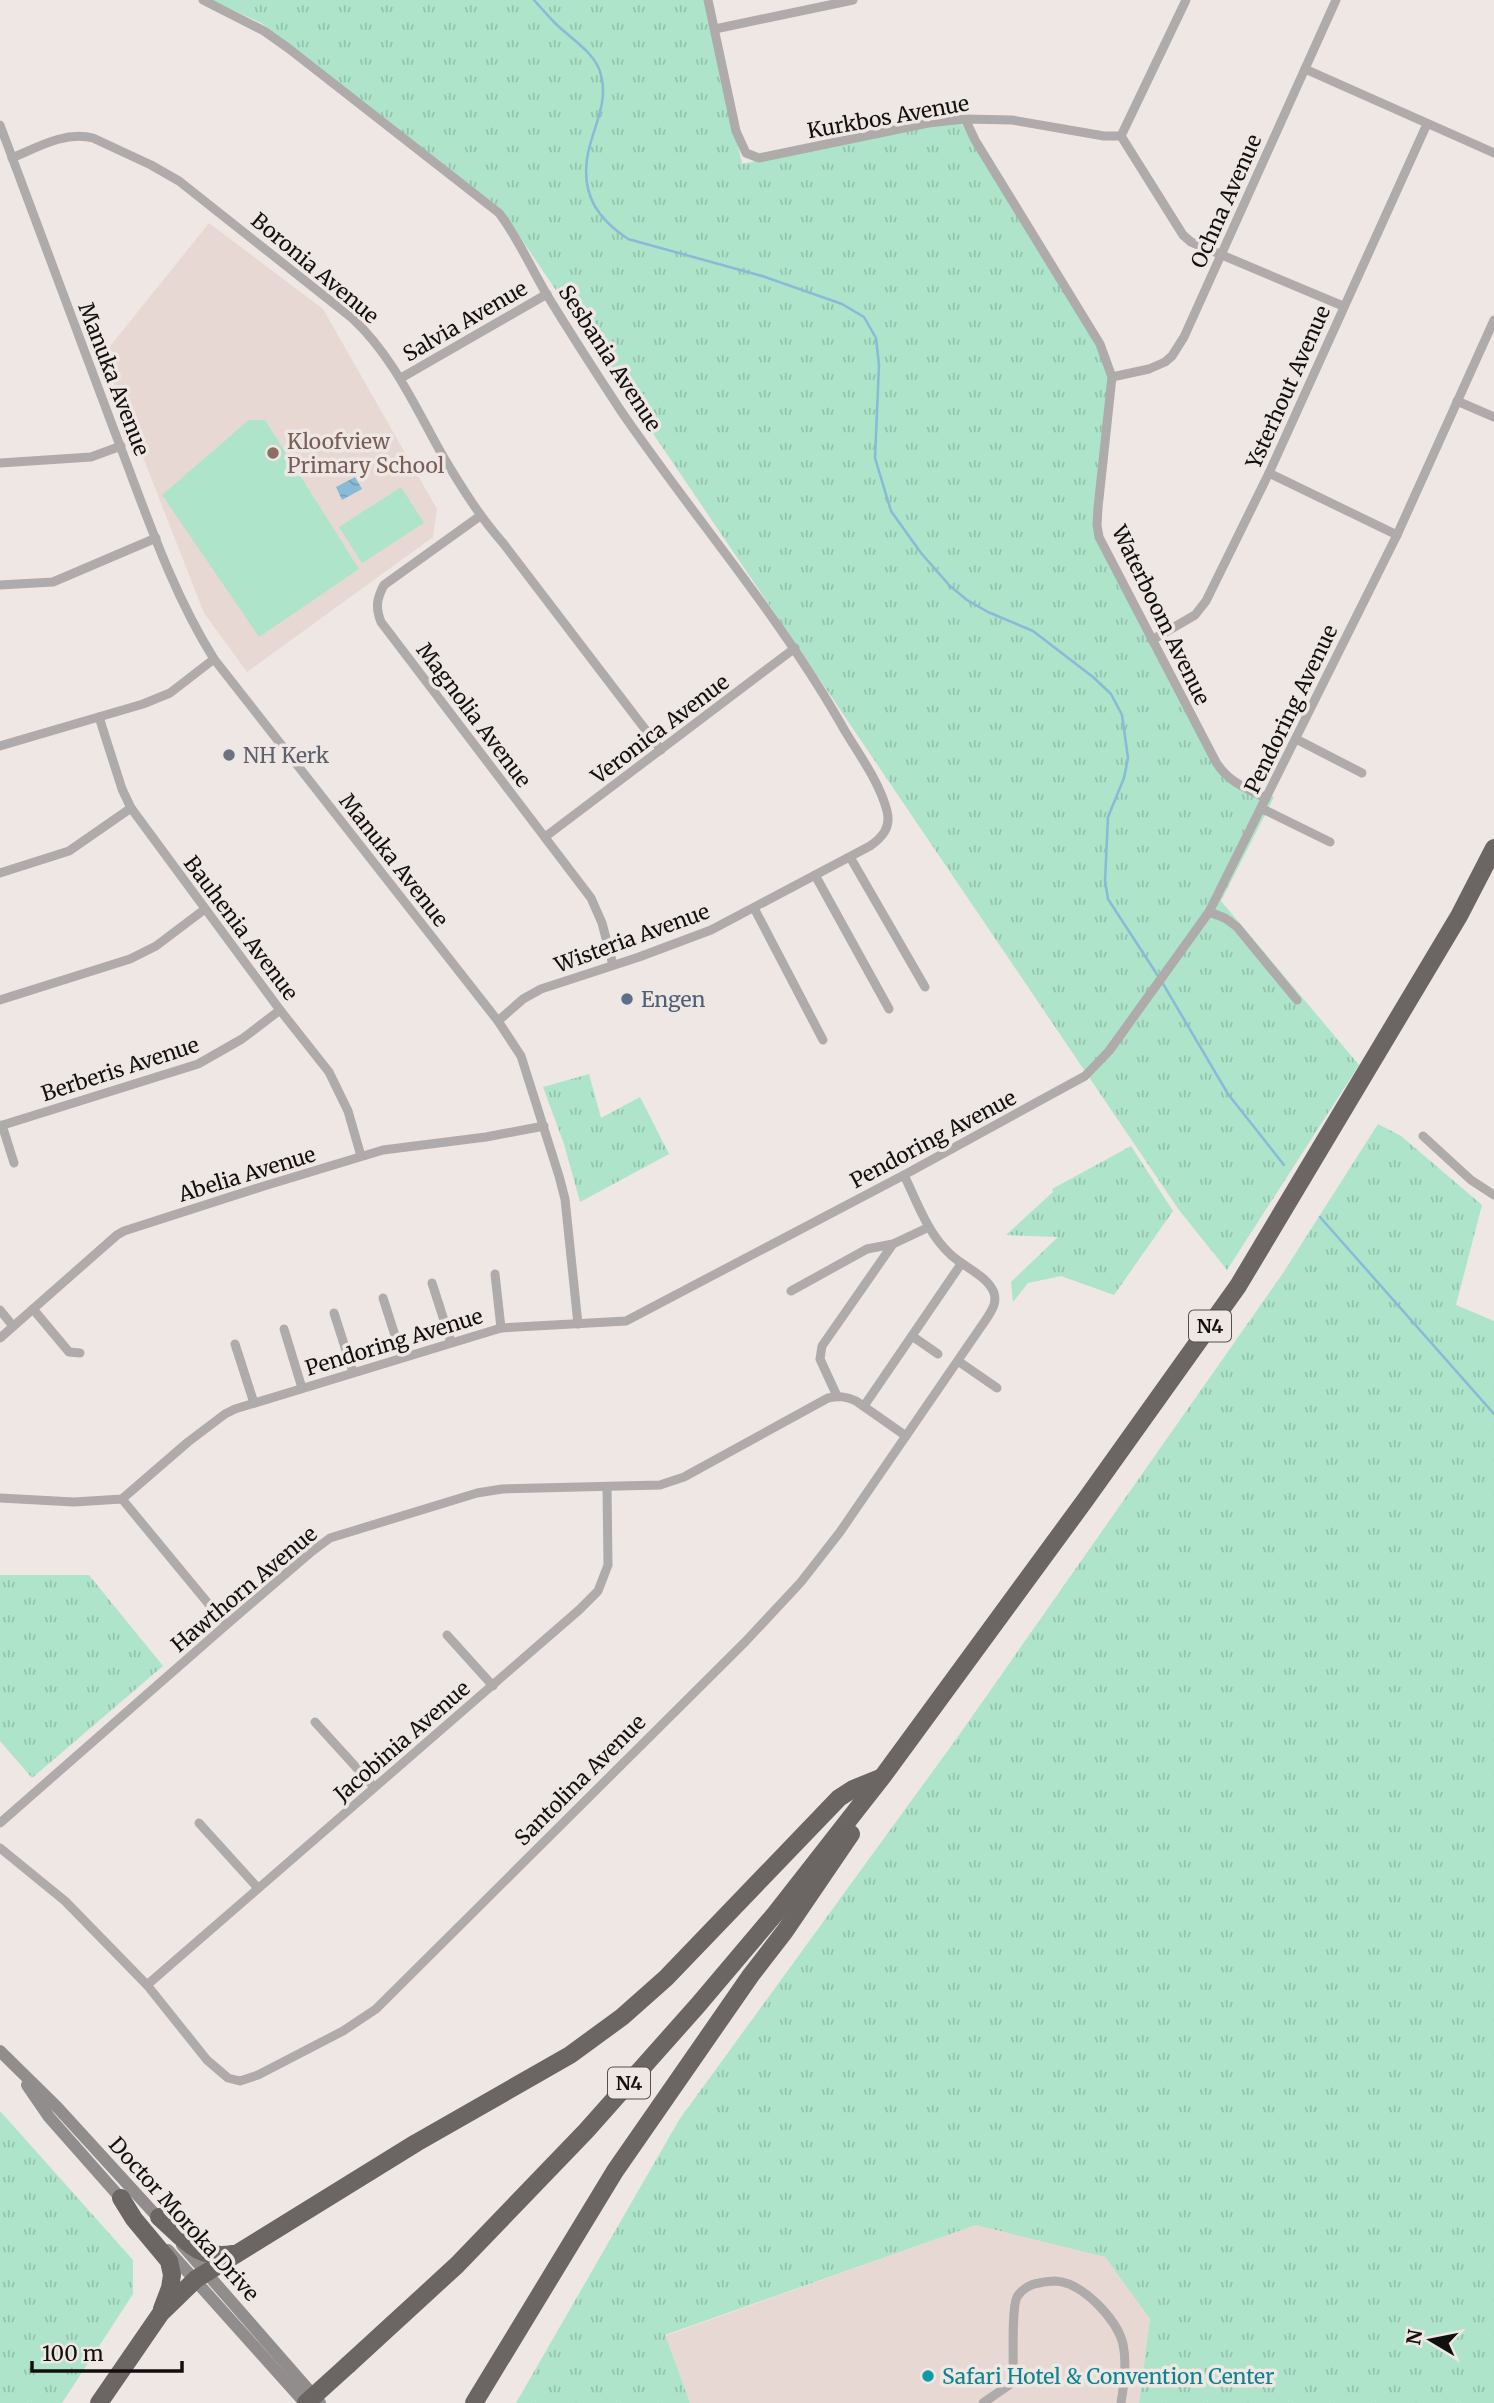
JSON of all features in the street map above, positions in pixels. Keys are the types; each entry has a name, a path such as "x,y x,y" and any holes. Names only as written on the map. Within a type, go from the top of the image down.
{"highway":[{"name":"N4","path":"305,2403 457,2265 586,2131 775,1914 883,1776 1238,1286 1459,916 1494,848"},
{"path":"99,2403 161,2313 201,2276 416,2143 570,2055 622,2017 666,1978 839,1798 883,1776"},
{"path":"474,2403 615,2171 816,1886 870,1805 883,1776"},
{"path":"121,2198 134,2219 169,2261 172,2275 170,2288 161,2313"},
{"path":"159,2217 196,2251 219,2256 236,2253"}],"main road":[{"name":"Doctor Moroka Drive","path":"0,2051 57,2107 159,2217 201,2276 305,2403"},
{"name":"Doctor Moroka Drive","path":"13,2065 49,2117 121,2198 201,2276 320,2403"}],"street":[{"name":"Sesbania Avenue","path":"203,0 233,13 272,37 486,203 510,228 547,294 620,409 795,648 879,791 887,812 888,827"},
{"path":"708,0 715,29 822,3 853,0"},
{"path":"1185,0 1121,136 1183,235 1191,242 1343,306"},
{"name":"Ochna Avenue","path":"1112,377 1149,369 1165,362 1184,337 1336,0"},
{"name":"Kurkbos Avenue","path":"715,29 736,131 746,153 759,158 929,123 965,119 1012,120 1104,136 1121,136"},
{"path":"1305,69 1494,153"},
{"name":"Waterboom Avenue","path":"965,119 975,140 1100,344 1112,377 1097,525 1100,537 1220,768 1236,784 1266,798"},
{"name":"Ysterhout Avenue","path":"1152,640 1200,610 1269,472 1427,124"},
{"name":"Manuka Avenue","path":"0,125 156,538 186,610 214,659 498,1021 521,1056 565,1199 578,1324"},
{"name":"Boronia Avenue","path":"12,158 58,139 83,135 150,164 179,181 352,318 370,335 401,378 444,459 480,516 661,750"},
{"name":"Salvia Avenue","path":"401,378 547,294"},
{"name":"Pendoring Avenue","path":"122,1499 225,1414 254,1403 501,1328 626,1321 904,1175 1077,1081 1094,1068 1209,912 1397,535 1494,320"},
{"path":"1457,401 1494,416"},
{"path":"0,463 91,457 121,446"},
{"path":"1269,472 1397,535"},
{"name":"Magnolia Avenue","path":"480,516 384,585 379,594 377,611 381,622 591,898 602,923 613,965"},
{"path":"0,585 53,582 156,538"},
{"name":"Veronica Avenue","path":"545,837 795,648"},
{"path":"0,746 170,693 214,659"},
{"name":"Bauhenia Avenue","path":"99,717 122,789 131,808 280,1010 317,1054 341,1093 361,1156"},
{"path":"1296,739 1362,773"},
{"path":"0,873 69,850 131,808"},
{"path":"1261,808 1330,842"},
{"name":"Wisteria Avenue","path":"498,1021 523,999 541,989 683,942 754,908 874,843 888,827"},
{"path":"849,857 925,986"},
{"path":"815,876 889,1009"},
{"path":"754,908 823,1040"},
{"path":"0,1000 130,959 156,946 205,909"},
{"path":"1209,912 1225,918 1237,927 1297,1000"},
{"name":"Berberis Avenue","path":"1,1125 198,1064 242,1039 280,1010"},
{"path":"1,1125 14,1163"},
{"name":"Abelia Avenue","path":"0,1338 124,1231 383,1150 486,1137 544,1126"},
{"path":"1423,1136 1471,1180 1494,1195"},
{"name":"Santolina Avenue","path":"0,1847 65,1901 147,1985 207,2060 228,2078 240,2081 258,2075 343,2031 376,2009 747,1641 801,1582 840,1532 993,1309 995,1296 990,1286 936,1240 904,1175"},
{"path":"791,1291 867,1249 892,1244 929,1227"},
{"path":"892,1244 822,1346 820,1359 838,1396 847,1396 906,1436"},
{"path":"864,1406 961,1264"},
{"path":"495,1274 501,1328"},
{"path":"432,1283 450,1342"},
{"path":"383,1298 402,1357"},
{"path":"33,1309 69,1352 80,1353"},
{"path":"0,1310 13,1326"},
{"path":"334,1313 353,1373"},
{"path":"284,1329 302,1388"},
{"path":"912,1336 938,1354"},
{"path":"235,1344 254,1403"},
{"path":"958,1361 997,1388"},
{"name":"Hawthorn Avenue","path":"0,1823 319,1546 341,1534 477,1493 502,1489 652,1486 673,1481 828,1398 838,1396"},
{"name":"Jacobinia Avenue","path":"147,1985 257,1887 493,1686 598,1591 608,1565 607,1487"},
{"path":"0,1499 74,1502 122,1499 226,1625"},
{"path":"447,1635 493,1686"},
{"path":"316,1722 374,1787"},
{"path":"199,1824 257,1887"},
{"path":"983,2403 1009,2385 1013,2378 1013,2317 1016,2298 1033,2284 1056,2281 1071,2285 1096,2302 1111,2320 1123,2343 1125,2380 1121,2403"}],"shaded area":[{"name":"Kloofview Primary School","path":"209,223 323,309 437,509 433,537 247,672 204,613 103,355"},
{"path":"976,2225 1105,2257 1150,2319 1139,2403 690,2403 665,2336"}],"green space":[{"path":"211,0 706,0 742,164 957,117 1115,373 1098,530 1224,772 1274,797 1221,901 1359,1065 1227,1270 1179,1210 501,209 261,23"},
{"path":"249,420 265,420 359,569 259,637 162,495"},
{"path":"401,487 424,523 362,563 339,527"},
{"path":"589,1074 601,1118 640,1097 669,1154 580,1202 564,1144 543,1087"},
{"path":"1378,1124 1401,1136 1482,1205 1456,1305 1494,1321 1494,2403 1139,2403 1150,2319 1105,2257 976,2225 665,2335 690,2403 516,2403 679,2120 957,1738 1283,1273"},
{"path":"1131,1146 1173,1211 1114,1295 1061,1276 1028,1283 1013,1302 1011,1282 1058,1237 1006,1235 1053,1192 1052,1189"},
{"path":"0,1575 89,1575 163,1666 32,1778 0,1741"},
{"path":"0,2111 133,2260 133,2294 62,2403 0,2403"}],"water":[{"path":"355,477 362,489 342,500 336,487"}],"waterway":[{"path":"534,0 589,53 601,75 603,97 589,148 586,172 590,195 601,215 628,239 762,276 842,304 864,317 876,338 879,365 875,458 891,511 921,553 950,586 988,612 1033,631 1111,694 1122,715 1128,758 1124,778 1108,817 1105,881 1108,899 1158,976"},
{"path":"1162,982 1228,1094 1284,1165"},
{"path":"1320,1217 1494,1414"}],"place":[{"name":"Kloofview Primary School","path":"273,453"},
{"name":"NH Kerk","path":"229,755"},
{"name":"Engen","path":"627,999"},
{"name":"Safari Hotel & Convention Center","path":"928,2376"}]}
